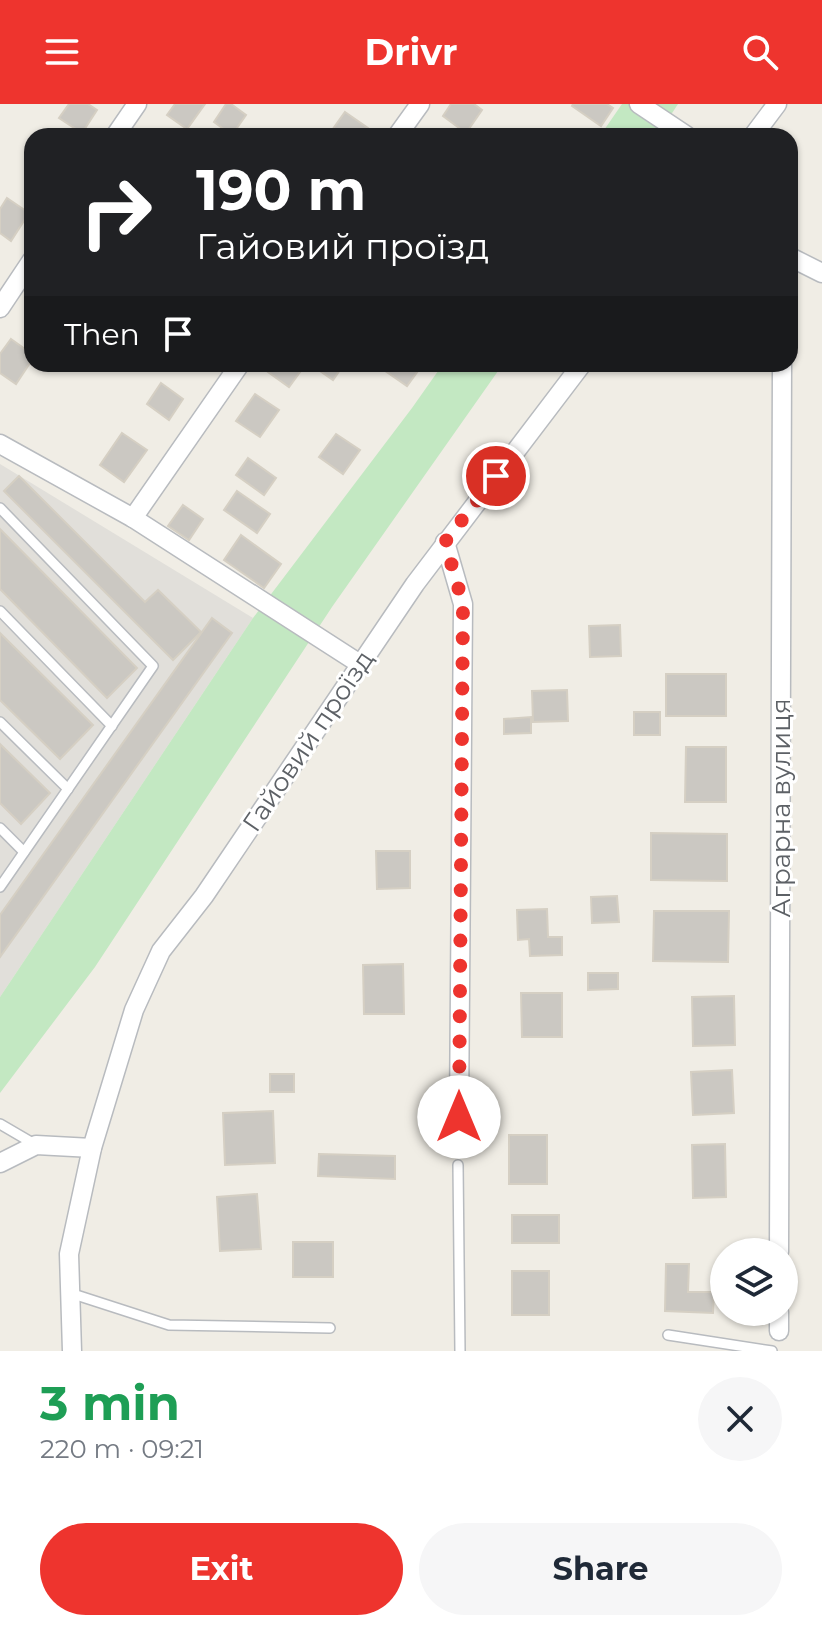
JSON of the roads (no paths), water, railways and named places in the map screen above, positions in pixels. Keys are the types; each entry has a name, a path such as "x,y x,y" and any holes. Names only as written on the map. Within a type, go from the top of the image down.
{"street":[{"path":"120,128 137,104"},
{"path":"403,128 420,104"},
{"path":"639,104 675,128"},
{"path":"759,128 777,104"},
{"path":"798,261 822,273"},
{"path":"0,308 24,272"},
{"path":"133,518 234,372"},
{"name":"Гайовий проїзд","path":"72,1351 69,1254 92,1148 134,1010 161,951 204,896 445,542 576,372"},
{"name":"Аграрна вулиця","path":"779,1238 782,372"},
{"path":"0,444 133,518 360,664"},
{"path":"445,542 463,604 459,1117"},
{"path":"0,1163 36,1145 92,1148"}],"lane":[{"path":"0,508 153,666 0,887"},
{"path":"0,611 112,726"},
{"path":"0,722 68,789"},
{"path":"0,828 24,852"},
{"path":"0,1124 36,1145"},
{"path":"458,1165 460,1351"},
{"path":"70,1293 169,1325 330,1328"},
{"path":"668,1335 772,1351"}]}
